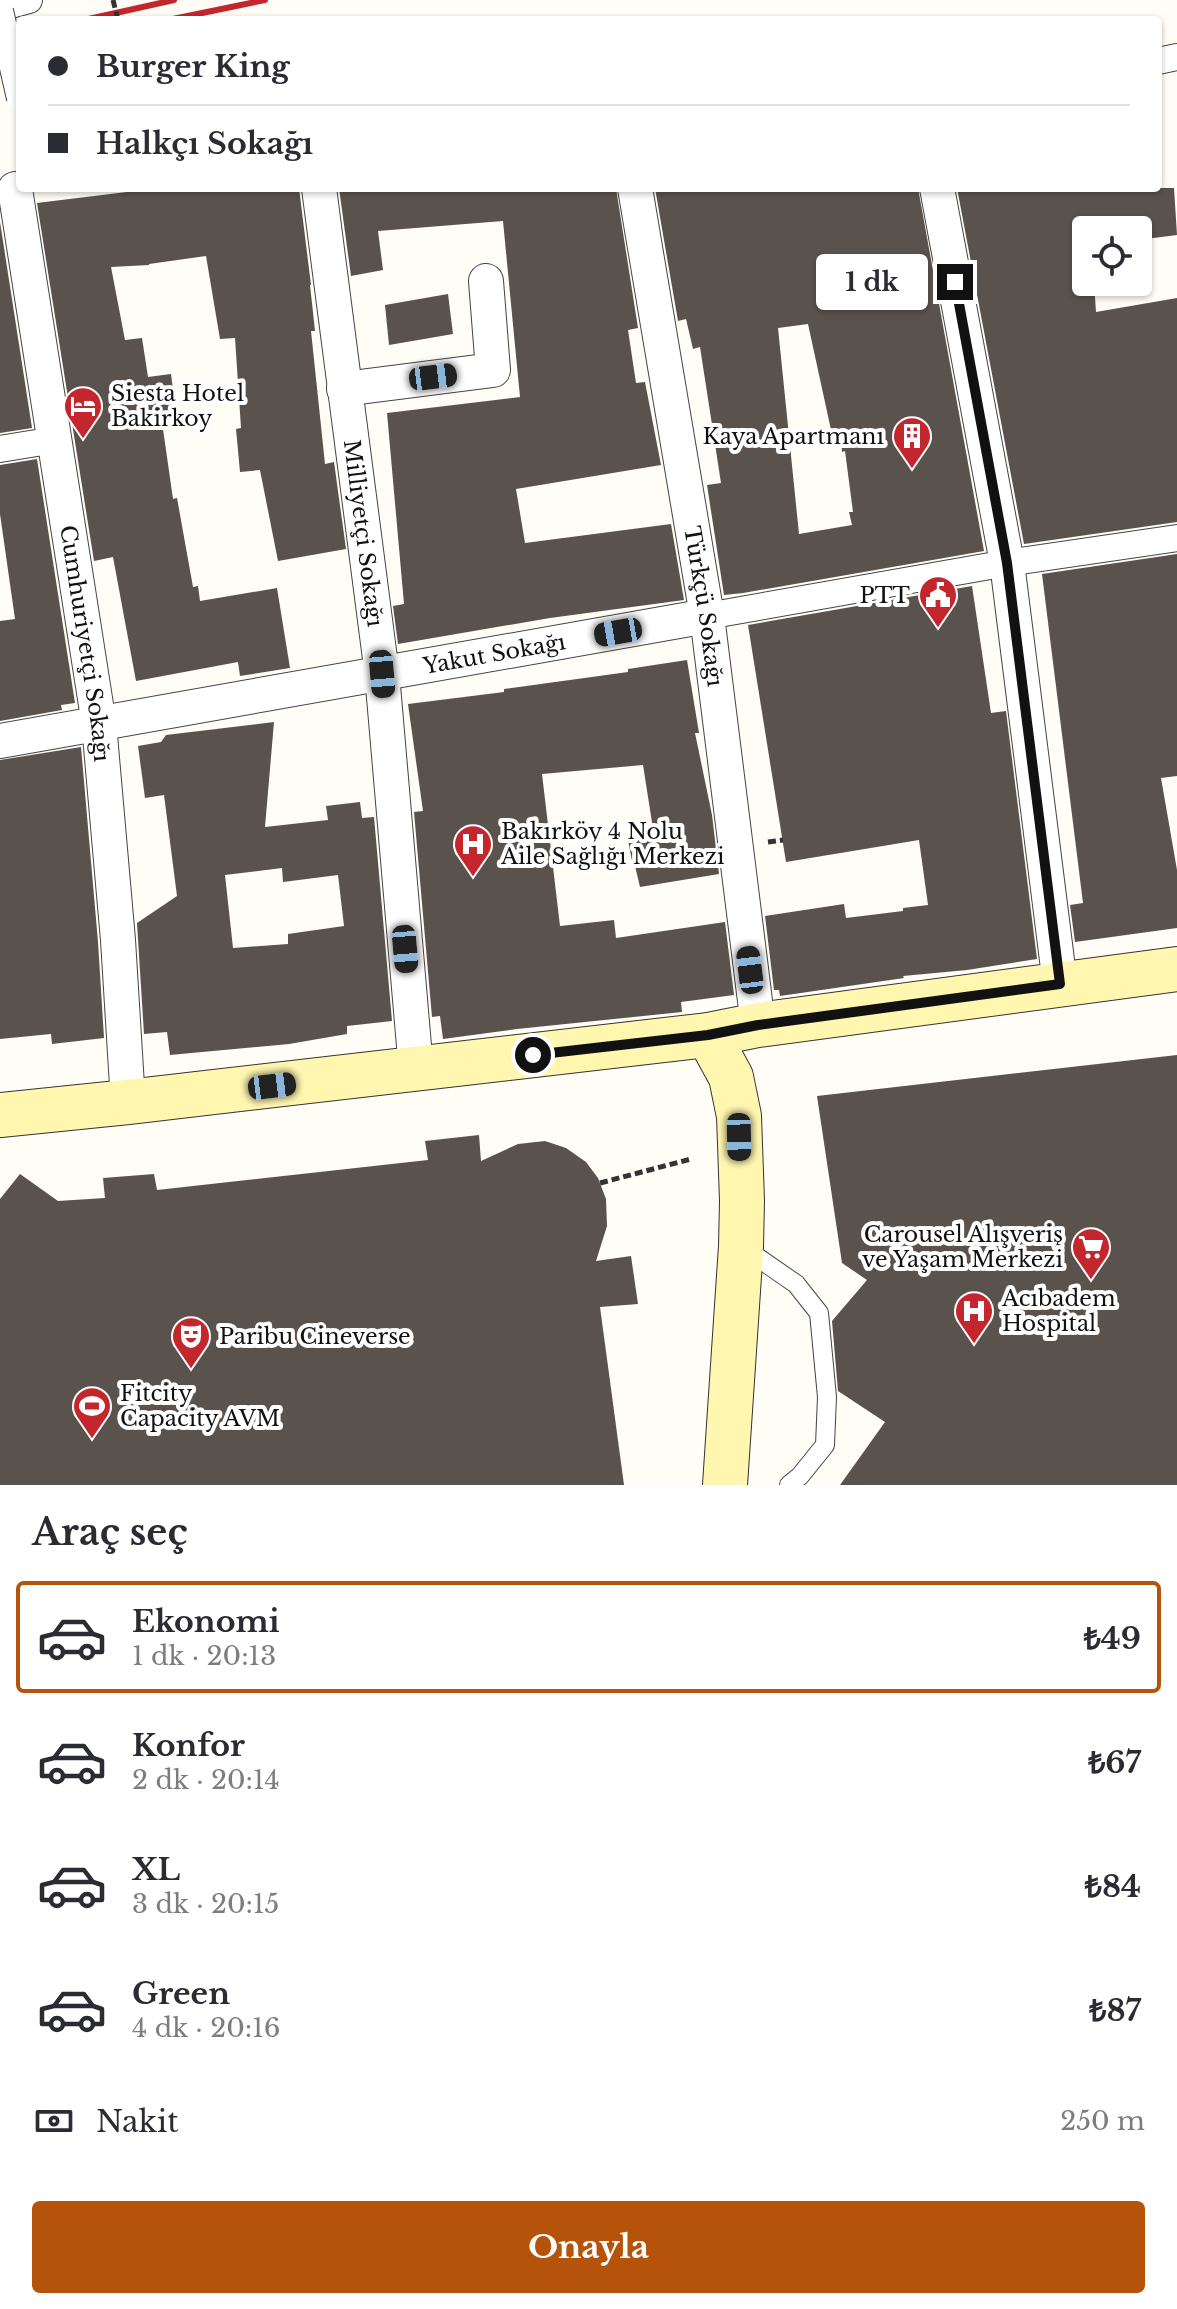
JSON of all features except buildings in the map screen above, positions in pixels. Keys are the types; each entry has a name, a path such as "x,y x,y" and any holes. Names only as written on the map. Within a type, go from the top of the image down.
{"main road":[{"path":"0,1115 708,1035 758,1025 1177,969"},
{"path":"708,1035 731,1077 739,1116 741,1246 725,1485"}],"street":[{"path":"16,80 0,10 29,0"},
{"name":"Cumhuriyetçi Sokağı","path":"13,189 99,724 118,940 128,1102"},
{"name":"Milliyetçi Sokağı","path":"319,192 382,674 416,1069"},
{"name":"Türkçü Sokağı","path":"636,192 707,616 758,1025"},
{"path":"938,192 1007,563 1060,984"},
{"path":"344,389 493,370 486,281"},
{"path":"0,449 55,440"},
{"name":"Yakut Sokağı","path":"0,741 1007,563 1177,538"}],"lane":[{"path":"741,1246 796,1284 819,1313 827,1397 825,1445 789,1485"}],"path":[{"path":"600,1183 691,1159"}],"railway":[{"path":"102,16 174,0"},
{"path":"187,16 265,0"},
{"path":"0,37 16,34"},
{"path":"0,54 16,51"}],"place":[{"name":"Siesta Hotel Bakirkoy","path":"83,440"},
{"name":"Kaya Apartmanı","path":"912,470"},
{"name":"PTT","path":"938,629"},
{"name":"Bakırköy 4 Nolu Aile Sağlığı Merkezi","path":"473,878"},
{"name":"Carousel Alışveriş ve Yaşam Merkezi","path":"1091,1281"},
{"name":"Acıbadem Hospital","path":"974,1345"},
{"name":"Paribu Cineverse","path":"191,1370"},
{"name":"Fitcity Capacity AVM","path":"92,1440"}],"route":[{"path":"533,1055 708,1035 758,1025 1060,984 1007,563 955,282"}]}
